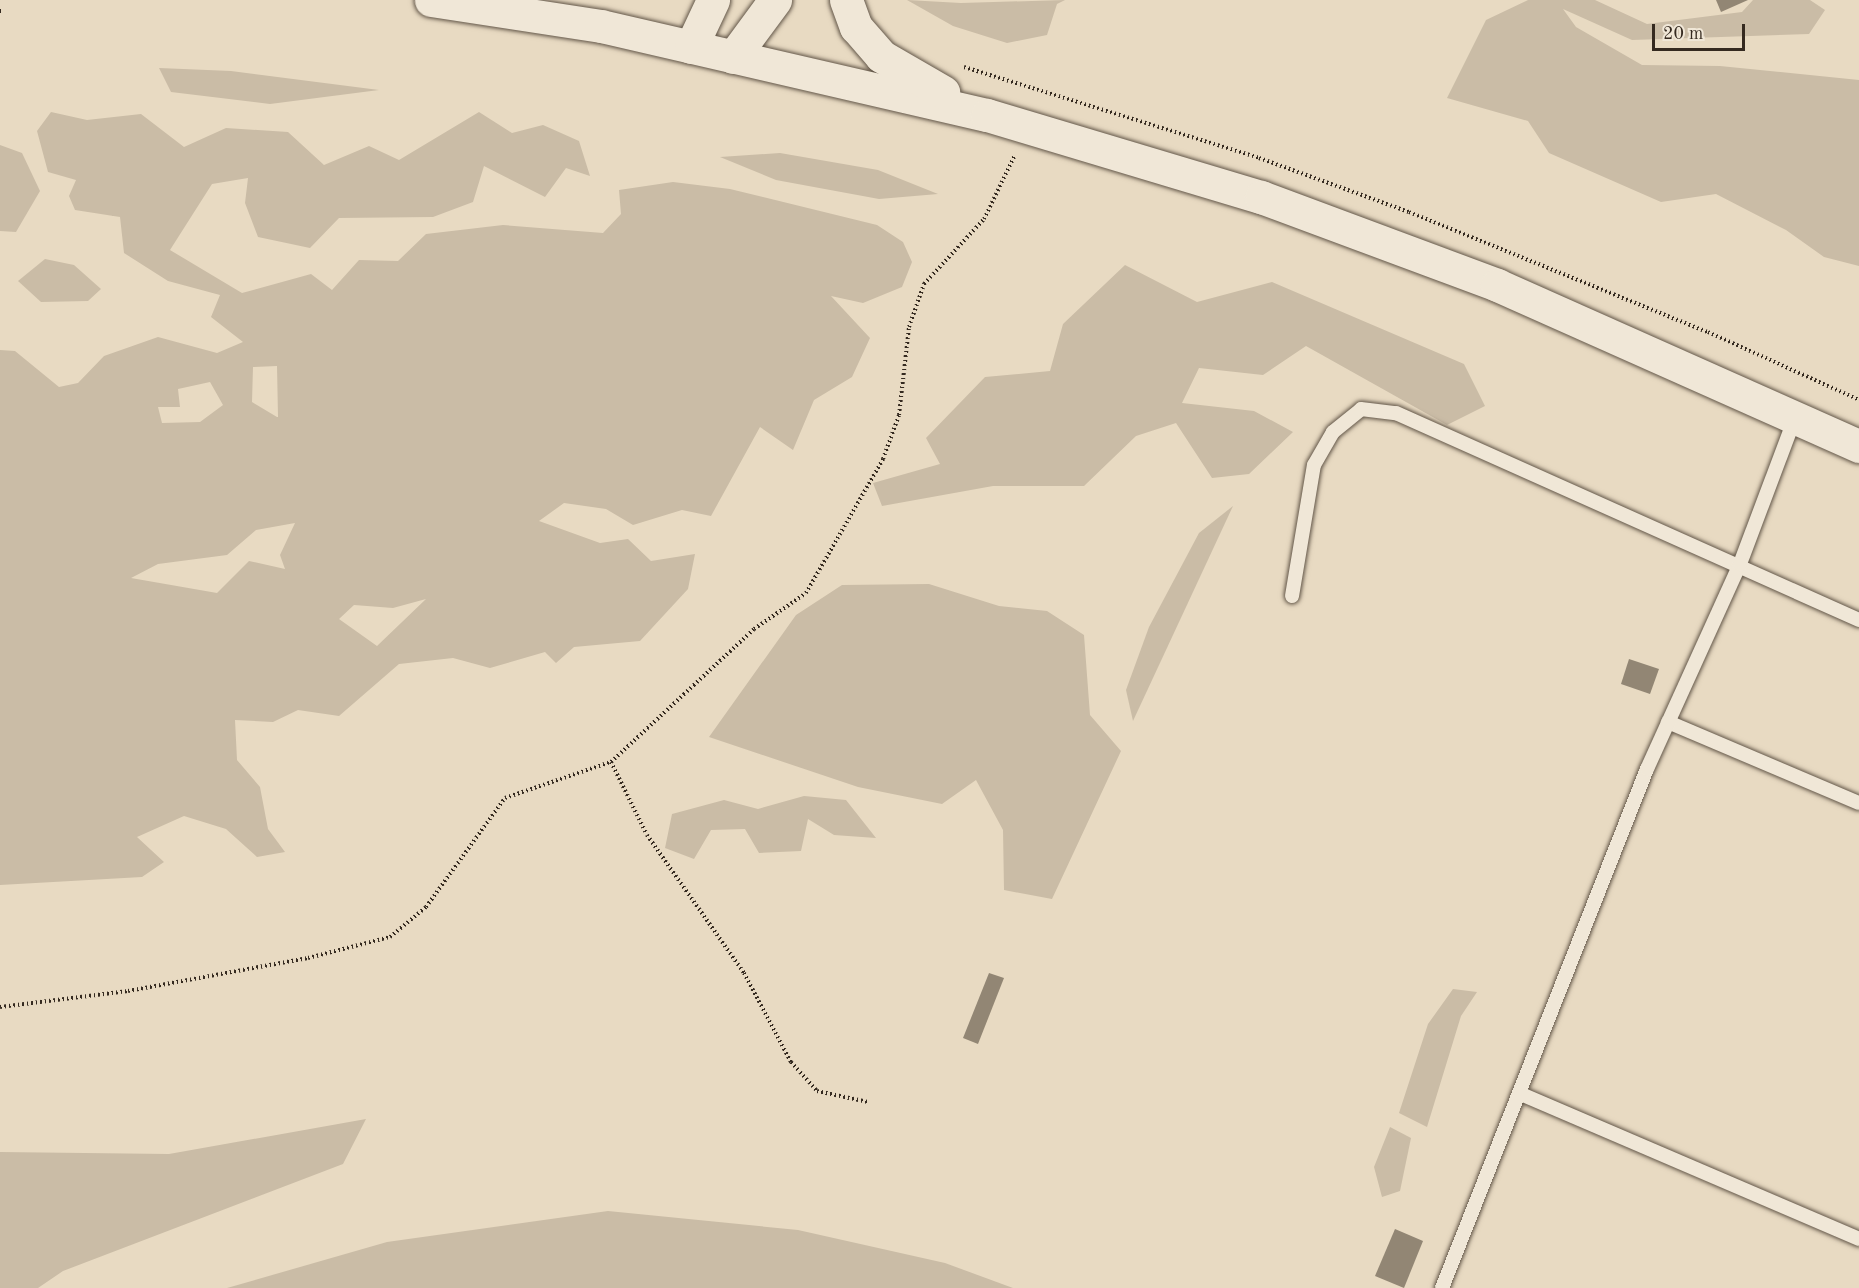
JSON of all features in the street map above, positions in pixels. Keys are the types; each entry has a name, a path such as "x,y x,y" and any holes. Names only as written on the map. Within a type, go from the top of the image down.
{"street":[{"path":"431,0 507,9 691,47 987,115 1261,197 1497,285 1859,446"},
{"path":"507,9 543,0"},
{"path":"691,47 713,0"},
{"path":"734,57 775,0"},
{"path":"846,0 856,27 881,56 987,115"}],"lane":[{"path":"1292,596 1314,465 1333,432 1360,409 1396,413 1740,564 1859,620"},
{"path":"1442,1288 1668,722 1740,564 1795,418"},
{"path":"1668,722 1859,803"},
{"path":"1521,1094 1859,1239"}],"path":[{"path":"0,1007 128,991 308,958 390,937 426,907 505,798 611,762 754,629 806,593 884,459 899,415 909,327 924,284 984,219 1009,178 1024,126"},
{"path":"611,762 647,835 744,973 791,1062 817,1091 868,1102"}],"shaded area":[{"path":"907,0 961,3 1065,0 1057,4 1047,35 1007,43 953,26"},
{"path":"1528,0 1595,0 1647,24 1742,12 1753,0 1810,0 1825,10 1809,34 1632,40 1563,9 1576,27 1642,65 1720,66 1859,80 1859,266 1824,257 1786,230 1716,194 1661,202 1549,153 1528,121 1447,98 1486,20"},
{"path":"159,68 231,71 379,90 270,104 171,92"},
{"path":"51,112 87,120 141,114 184,147 226,128 288,132 324,165 369,146 399,160 479,112 512,133 543,125 579,141 590,176 566,168 545,197 484,166 473,202 433,217 339,218 310,248 258,237 245,203 248,178 212,184 170,250 242,293 311,274 332,290 359,260 398,261 426,234 503,225 603,233 621,214 619,190 673,182 730,189 877,225 903,242 912,262 902,287 863,303 831,296 870,338 852,377 814,400 793,450 760,427 711,516 682,510 633,525 606,509 564,503 539,521 600,543 628,539 651,561 695,554 688,589 640,641 574,647 556,663 545,652 490,668 453,658 399,664 339,716 298,710 273,722 235,720 237,760 260,787 268,829 285,852 257,857 226,829 184,816 137,837 164,862 142,877 0,885 0,350 15,351 59,387 78,383 104,356 158,337 217,353 243,342 211,317 220,295 168,281 124,253 120,217 75,210 69,196 76,180 48,172 37,131","holes":["277,366 278,417 252,402 253,367","210,382 223,405 200,422 162,423 158,407 180,407 178,389","295,523 280,555 285,569 249,561 217,593 131,578 158,564 227,555 256,530","426,599 377,646 339,619 354,605 393,608"]},
{"path":"0,145 22,153 40,191 16,232 0,231"},
{"path":"780,153 878,170 938,194 879,199 776,180 720,157"},
{"path":"45,259 74,265 101,289 88,301 41,302 18,281"},
{"path":"1125,265 1197,302 1272,282 1464,364 1485,406 1447,425 1306,346 1263,375 1199,368 1182,403 1254,411 1293,432 1249,474 1212,478 1176,423 1136,436 1084,486 993,486 882,506 873,483 940,464 926,438 985,377 1050,371 1063,324"},
{"path":"1233,506 1133,721 1126,690 1149,627 1199,533"},
{"path":"929,584 999,606 1047,611 1084,635 1090,715 1121,751 1052,899 1004,890 1003,830 976,780 942,804 858,787 709,737 796,615 842,585"},
{"path":"804,796 846,800 876,838 834,835 808,819 801,851 759,853 745,829 711,830 694,859 665,848 672,814 724,800 758,809"},
{"path":"1453,989 1477,992 1461,1016 1427,1127 1399,1113 1428,1024"},
{"path":"366,1119 343,1164 63,1271 38,1288 0,1288 0,1152 169,1154"},
{"path":"1390,1127 1411,1138 1400,1191 1382,1197 1374,1167"},
{"path":"608,1211 798,1230 945,1263 1013,1288 227,1288 387,1242"}],"building":[{"path":"1716,0 1748,0 1721,12"},
{"path":"1629,659 1659,669 1650,694 1621,684"},
{"path":"989,973 1004,978 978,1044 963,1038"},
{"path":"1395,1229 1423,1241 1404,1288 1375,1276"}]}
